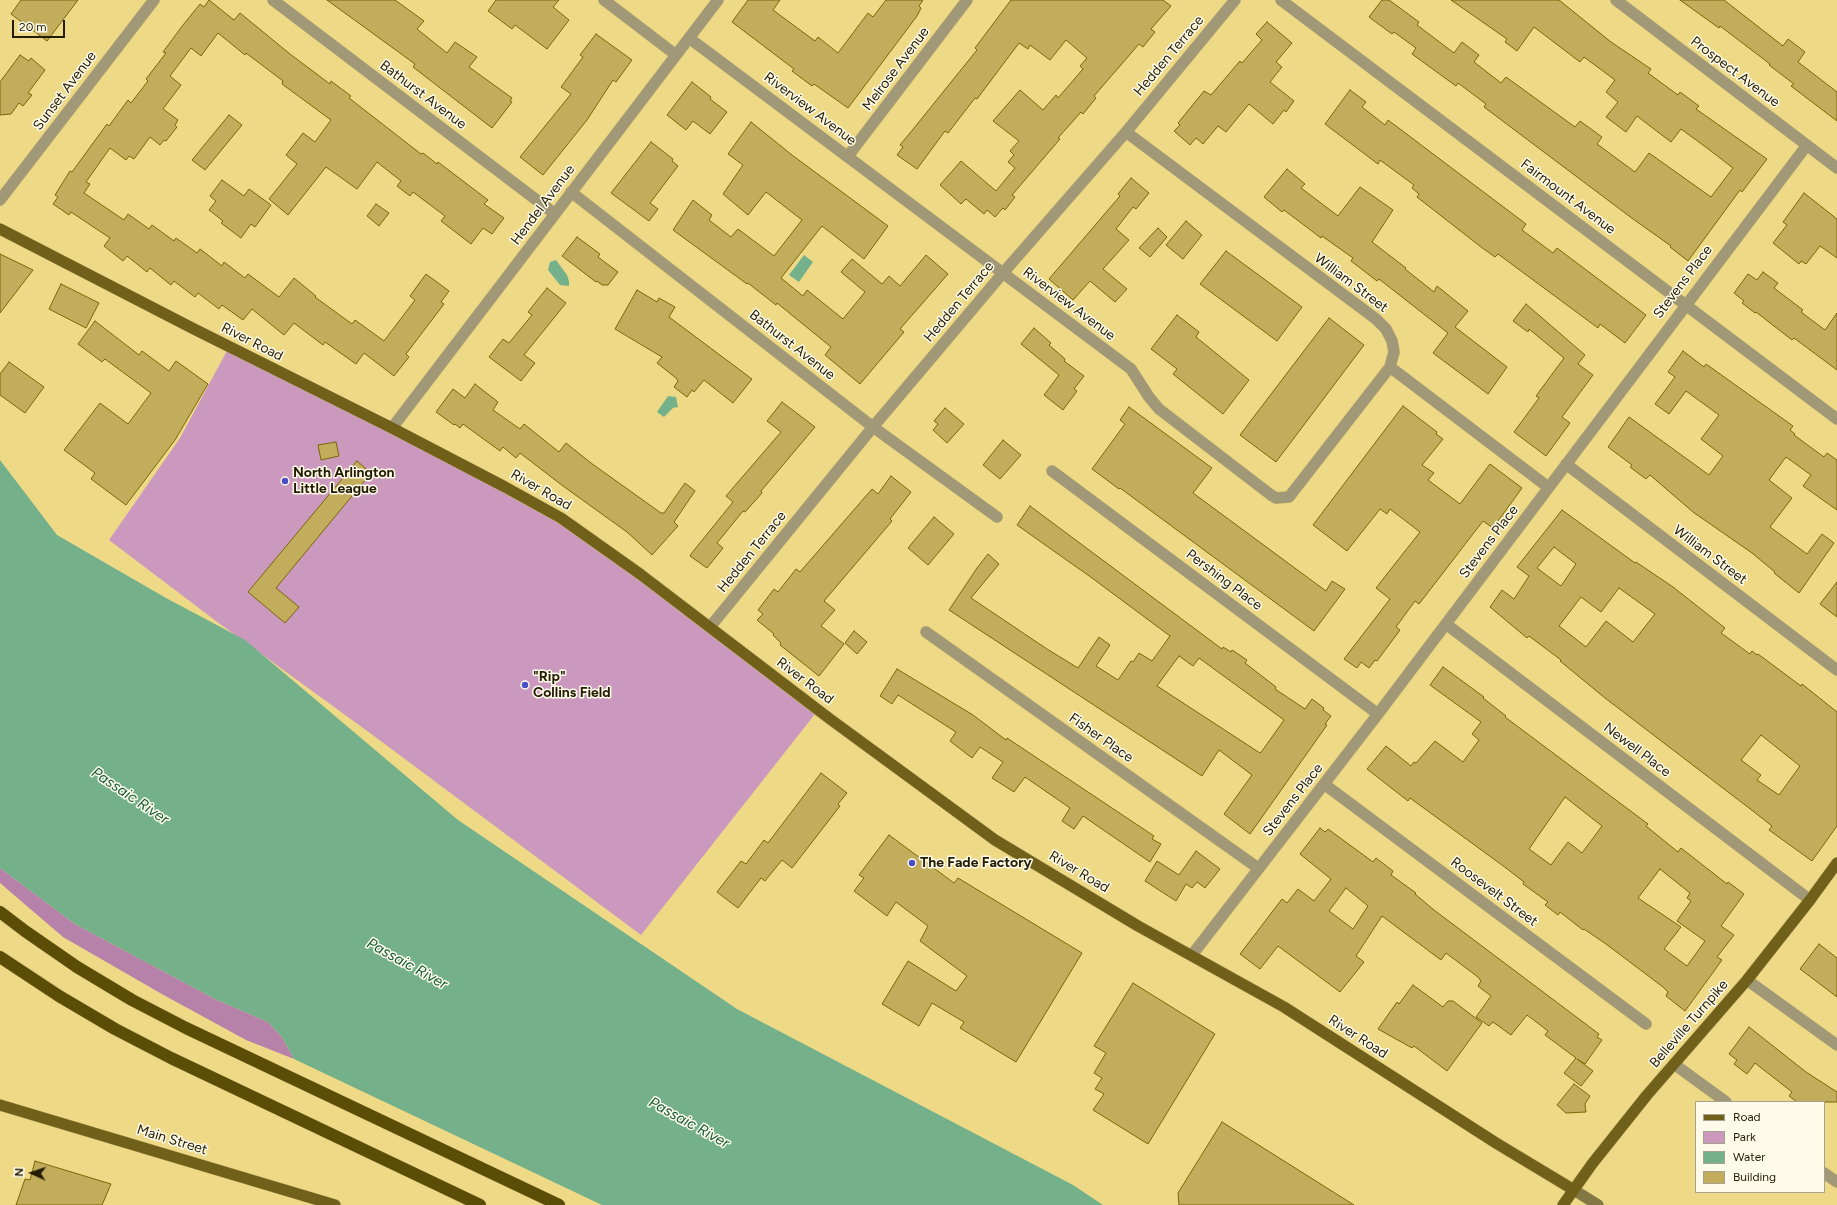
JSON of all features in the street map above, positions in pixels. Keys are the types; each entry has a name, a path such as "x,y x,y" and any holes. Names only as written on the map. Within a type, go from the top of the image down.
{"highway":[{"path":"0,912 77,967 186,1028 559,1205"},
{"path":"0,957 59,996 115,1029 191,1068 480,1205"}],"main road":[{"name":"River Road","path":"0,229 392,428 561,518 640,574 836,723 996,840 1138,926 1290,1011 1483,1135 1574,1190"},
{"name":"Belleville Turnpike","path":"1563,1205 1592,1164 1647,1094 1747,980 1837,863"},
{"name":"Main Street","path":"0,1105 335,1205"},
{"path":"1574,1190 1598,1205"}],"street":[{"name":"Sunset Avenue","path":"0,200 154,0"},
{"name":"Bathurst Avenue","path":"273,0 554,214"},
{"path":"604,0 676,55"},
{"name":"Hendel Avenue","path":"392,428 718,0"},
{"name":"Melrose Avenue","path":"848,156 967,0"},
{"name":"Hedden Terrace","path":"710,627 873,427 1003,273 1126,132 1235,0"},
{"name":"Fairmount Avenue","path":"1281,0 1837,419"},
{"name":"Prospect Avenue","path":"1616,0 1837,168"},
{"name":"Riverview Avenue","path":"689,38 1130,369 1159,409 1276,498 1289,498 1296,490 1390,367"},
{"name":"William Street","path":"1126,132 1386,328 1392,341 1394,352 1390,367"},
{"name":"Stevens Place","path":"1192,955 1378,714 1685,303 1806,145"},
{"name":"Bathurst Avenue","path":"571,192 873,427 998,517"},
{"path":"1390,367 1548,487"},
{"name":"William Street","path":"1566,464 1837,670"},
{"name":"Pershing Place","path":"1052,471 1378,714"},
{"name":"Newell Place","path":"1446,624 1810,900"},
{"name":"Fisher Place","path":"926,632 1258,868"},
{"name":"Roosevelt Street","path":"1324,784 1646,1024"},
{"path":"1747,980 1837,1045"},
{"path":"1674,1064 1725,1101"},
{"path":"1825,1174 1837,1182"}],"green space":[{"path":"229,347 561,518 819,709 641,935 374,736 216,621 109,540 180,438"}],"shaded area":[{"path":"0,868 75,924 215,999 268,1022 282,1037 294,1059 246,1040 160,993 63,937 0,883"}],"water":[{"path":"804,255 813,262 799,282 789,275"},
{"path":"556,260 567,275 569,286 560,285 548,270 550,262"},
{"path":"668,396 676,397 678,407 673,408 664,417 657,412"},
{"name":"Passaic River","path":"0,460 57,535 166,598 245,640 458,820 737,1009 1073,1185 1103,1205 602,1205 294,1059 282,1037 268,1022 215,999 75,924 0,868"}],"building":[{"path":"21,0 78,0 47,41 11,14"},
{"path":"209,0 234,20 240,13 290,54 330,84 331,81 351,96 349,98 421,154 423,153 437,164 438,162 488,200 484,204 504,218 492,234 483,228 471,244 441,221 445,216 413,192 410,196 397,186 401,181 377,162 357,189 326,167 288,215 269,199 297,164 286,155 303,133 315,142 331,120 282,84 283,81 246,53 245,55 218,33 201,56 191,48 170,76 181,85 163,109 178,120 175,125 177,127 166,141 164,140 160,145 150,137 134,159 129,156 126,160 110,148 86,182 90,184 84,193 124,220 128,214 149,229 152,225 174,241 176,238 197,253 200,249 222,266 224,262 245,278 248,274 279,297 294,278 316,296 315,297 352,324 355,320 384,341 415,300 410,296 426,274 449,291 441,302 444,304 406,354 409,357 394,376 364,353 356,364 325,342 323,345 294,323 284,335 252,309 243,320 222,305 219,309 198,293 195,297 174,281 171,285 150,268 147,272 127,256 123,261 104,246 110,238 71,212 69,215 53,204 58,197 55,195 70,171 72,172 107,124 109,126 128,100 131,103 148,81 146,79 166,53 163,52 200,4 204,7"},
{"path":"327,0 395,0 424,21 417,29 447,53 455,42 477,57 469,67 512,98 510,101 512,102 492,128 413,67 415,64"},
{"path":"496,0 559,0 553,7 569,20 547,49 515,25 512,29 488,11"},
{"path":"748,0 780,0 773,10 815,41 818,37 838,53 868,13 873,17 886,0 923,0 919,6 921,8 917,16 848,108 814,84 812,86 792,71 794,69 732,22"},
{"path":"1011,0 1163,0 1171,6 1151,29 1155,32 1143,47 1139,44 1094,96 1096,98 1083,114 1081,112 1058,138 1060,139 1012,195 1015,197 1005,210 1003,208 995,217 987,210 984,214 966,199 961,204 940,185 961,161 996,191 1015,168 1008,162 1014,155 1010,151 1019,141 993,121 1020,90 1043,110 1056,95 1058,98 1083,69 1080,66 1087,58 1066,40 1050,60 1030,45 1028,49 1019,43 977,99 975,98 948,133 945,131 917,169 897,155 903,147 900,145 977,50 975,48"},
{"path":"1382,0 1389,0 1419,22 1417,25 1454,53 1462,42 1479,55 1474,62 1501,83 1506,77 1575,127 1580,121 1602,137 1597,144 1635,172 1649,153 1711,197 1733,168 1707,148 1681,129 1671,142 1637,116 1626,132 1606,117 1618,102 1606,92 1615,80 1584,57 1580,62 1534,27 1517,51 1505,42 1507,39 1451,0 1559,0 1611,42 1651,69 1648,73 1678,95 1680,92 1699,106 1696,109 1767,159 1742,192 1740,190 1688,261 1670,247 1671,246 1484,107 1486,104 1458,83 1456,86 1412,54 1416,48 1394,32 1392,34 1369,17"},
{"path":"1680,0 1724,0 1783,46 1788,39 1805,52 1798,62 1837,92 1837,121 1791,86 1794,84 1769,65 1770,64 1720,26 1719,28"},
{"path":"1267,22 1292,43 1276,62 1282,67 1270,82 1294,101 1286,112 1284,110 1273,124 1249,104 1226,132 1218,126 1203,144 1196,138 1190,145 1174,131 1180,125 1178,123 1204,91 1211,95 1240,61 1242,63 1262,40 1256,34"},
{"path":"596,34 632,60 616,82 613,80 587,120 543,175 520,157 571,94 561,87 583,57 580,55"},
{"path":"20,55 29,61 31,58 45,70 28,93 32,95 23,106 19,103 11,114 0,115 0,82"},
{"path":"692,82 727,112 710,134 693,121 686,130 667,115"},
{"path":"1350,90 1366,102 1362,107 1385,125 1388,120 1526,224 1522,230 1553,253 1557,248 1646,315 1625,343 1600,324 1598,328 1498,254 1495,257 1481,247 1417,197 1419,194 1412,188 1414,185 1380,160 1378,164 1325,124"},
{"path":"229,115 242,125 205,170 192,160"},
{"path":"751,122 792,155 888,226 864,259 822,226 781,278 803,296 807,290 843,319 865,292 841,272 852,259 882,284 889,276 900,286 926,255 948,274 900,329 904,332 860,384 825,355 831,347 777,303 776,305 748,283 747,284 673,230 693,200 712,215 709,220 731,237 738,229 774,256 802,220 766,192 748,215 723,194 743,165 728,154"},
{"path":"651,142 673,159 672,161 678,166 650,203 658,209 649,221 611,193"},
{"path":"1287,169 1305,184 1301,188 1338,216 1360,187 1393,210 1372,242 1434,292 1437,286 1468,311 1455,327 1507,367 1488,394 1433,353 1448,333 1379,279 1377,281 1351,261 1353,258 1322,236 1321,238 1284,210 1282,212 1264,197"},
{"path":"1131,178 1149,193 1136,209 1133,207 1116,229 1129,240 1103,269 1127,289 1115,302 1090,281 1073,300 1049,279 1120,196 1118,194"},
{"path":"222,180 244,196 249,189 271,205 255,227 251,224 241,238 221,223 223,221 209,210 216,201 210,196"},
{"path":"1804,193 1837,219 1837,258 1820,246 1806,264 1801,261 1799,264 1773,243 1787,225 1783,222"},
{"path":"376,204 389,213 379,226 367,216"},
{"path":"1186,221 1202,235 1183,259 1166,245"},
{"path":"1158,228 1167,237 1150,257 1139,248"},
{"path":"577,237 600,254 598,257 618,272 608,285 602,285 597,281 596,282 562,256"},
{"path":"1226,251 1302,307 1277,341 1200,284"},
{"path":"0,254 33,270 0,313"},
{"path":"1763,272 1778,283 1774,288 1803,310 1801,312 1825,330 1837,313 1837,370 1794,338 1792,340 1756,312 1755,313 1742,303 1744,301 1734,293 1748,274 1757,280"},
{"path":"61,284 99,303 86,328 49,309"},
{"path":"547,288 566,303 524,355 535,363 521,381 489,357 503,339 509,343 532,315 528,312"},
{"path":"637,290 657,302 659,298 675,307 669,317 752,379 733,403 704,380 694,392 692,390 687,397 674,387 678,381 676,378 657,363 662,357 615,329"},
{"path":"1526,304 1585,355 1578,364 1593,375 1562,417 1570,423 1546,456 1514,432 1539,398 1536,396 1564,358 1529,329 1528,332 1513,321"},
{"path":"1177,315 1199,332 1196,337 1249,380 1223,414 1173,374 1177,369 1151,349"},
{"path":"1329,318 1364,345 1276,462 1240,435"},
{"path":"95,321 139,355 142,351 169,371 176,361 208,384 175,440 126,505 91,479 95,473 64,450 100,403 128,424 151,393 105,359 102,362 78,344"},
{"path":"1034,328 1051,343 1049,345 1065,359 1064,361 1084,376 1074,389 1077,391 1063,410 1044,395 1059,375 1021,344"},
{"path":"1683,351 1704,367 1706,364 1793,426 1790,430 1795,434 1794,435 1824,457 1827,453 1837,460 1837,510 1803,486 1811,475 1786,457 1769,480 1792,498 1770,527 1807,554 1822,534 1834,543 1799,593 1752,553 1693,512 1650,475 1646,479 1630,467 1632,465 1608,447 1629,417 1709,475 1723,456 1701,439 1719,415 1686,391 1669,414 1655,404 1675,377 1668,372"},
{"path":"9,362 44,387 25,413 0,395 0,374"},
{"path":"475,384 498,402 493,410 520,429 524,424 559,452 566,443 591,463 661,513 664,513 685,483 695,491 674,522 678,526 652,555 627,532 520,453 516,458 503,447 500,451 463,424 460,428 436,412 453,389 465,398"},
{"path":"782,402 815,427 761,491 762,493 745,512 743,511 717,543 723,548 707,568 690,556 733,502 726,496 781,432 767,421"},
{"path":"1403,406 1437,432 1436,434 1443,439 1422,465 1434,473 1428,480 1460,504 1490,464 1522,488 1493,528 1483,521 1419,604 1415,601 1396,627 1400,630 1377,661 1375,660 1369,668 1361,662 1357,668 1344,659 1390,599 1376,588 1420,532 1390,509 1387,514 1380,509 1347,551 1313,525"},
{"path":"1129,407 1212,468 1193,493 1326,591 1332,581 1345,589 1314,631 1092,469 1125,424 1120,420"},
{"path":"945,408 964,424 947,443 933,430 938,424 934,421"},
{"path":"1003,440 1021,455 1000,479 983,465"},
{"path":"336,442 339,456 321,460 318,445"},
{"path":"357,461 371,473 276,588 299,607 285,623 248,592"},
{"path":"891,476 911,492 890,519 892,521 824,601 835,610 821,626 844,644 819,676 780,645 781,643 773,635 774,634 757,620 763,614 758,610 774,589 778,592 796,569 800,572 872,489 878,494"},
{"path":"1030,506 1222,649 1223,647 1231,652 1232,650 1247,660 1245,663 1276,687 1275,689 1305,709 1312,699 1324,708 1323,710 1331,716 1325,724 1327,725 1250,834 1224,814 1252,775 1219,750 1202,776 949,610 988,554 999,564 971,598 1047,649 1078,668 1099,637 1110,645 1096,666 1118,680 1131,661 1133,662 1139,653 1152,661 1170,636 1017,525","holes":["1179,656 1193,666 1199,658 1284,720 1260,753 1157,686"]},
{"path":"1562,510 1635,563 1636,562 1673,587 1725,628 1721,633 1750,654 1752,651 1757,655 1758,654 1801,686 1802,684 1837,712 1837,826 1812,861 1769,830 1772,826 1605,698 1560,661 1561,660 1529,636 1527,638 1490,607 1502,590 1514,599 1529,576 1517,567","holes":["1554,547 1576,564 1561,586 1537,568","1619,588 1655,614 1633,642 1606,621 1586,647 1559,626 1581,597 1601,612","1761,735 1800,766 1779,795 1757,780 1761,775 1741,760"]},
{"path":"934,517 954,534 928,565 908,548"},
{"path":"1837,582 1837,617 1820,604"},
{"path":"854,631 867,642 857,654 845,643"},
{"path":"1443,667 1484,697 1483,698 1506,716 1505,717 1648,824 1646,826 1678,852 1681,848 1727,884 1728,882 1744,894 1721,926 1734,935 1717,957 1722,960 1685,1011 1666,996 1668,992 1663,987 1606,944 1584,929 1583,930 1560,912 1558,915 1545,905 1548,902 1523,884 1524,882 1506,868 1410,798 1408,801 1367,769 1386,746 1411,766 1414,762 1416,763 1435,741 1463,762 1479,740 1472,734 1481,722 1430,685","holes":["1565,797 1602,826 1582,853 1568,842 1551,865 1529,849","1660,869 1690,893 1687,898 1691,901 1677,921 1705,941 1687,966 1664,949 1681,927 1638,898"]},
{"path":"897,669 973,715 1006,740 1007,738 1154,836 1152,839 1161,844 1150,862 1083,816 1074,829 1062,821 1070,808 1025,777 1014,792 992,778 1003,762 980,747 972,758 950,741 956,732 898,695 892,704 880,696"},
{"path":"821,773 847,793 838,804 840,806 792,868 782,860 765,881 761,878 738,908 717,892 741,861 746,864 764,840 768,843"},
{"path":"1320,828 1325,832 1328,829 1373,862 1376,858 1393,871 1391,875 1416,893 1415,894 1434,910 1599,1034 1597,1037 1602,1040 1585,1064 1577,1059 1593,1071 1581,1086 1564,1073 1576,1058 1545,1035 1548,1031 1527,1015 1511,1035 1493,1022 1489,1026 1476,1017 1491,996 1478,986 1481,981 1478,977 1446,953 1441,960 1382,916 1356,956 1364,962 1340,992 1278,946 1260,969 1240,954 1282,899 1287,903 1298,889 1314,901 1331,879 1300,854","holes":["1346,888 1368,906 1353,929 1329,911"]},
{"path":"889,835 954,883 958,878 1082,953 1016,1062 960,1028 964,1022 932,1003 919,1026 882,1004 908,961 956,991 967,976 920,941 928,926 896,902 887,916 854,891 864,878 859,875"},
{"path":"1196,851 1220,869 1205,888 1197,882 1192,888 1186,884 1176,901 1145,881 1157,861 1179,875"},
{"path":"1819,944 1837,958 1837,997 1800,969"},
{"path":"1133,983 1215,1034 1148,1144 1093,1110 1104,1094 1095,1089 1102,1078 1094,1073 1106,1053 1094,1046"},
{"path":"1413,985 1443,1007 1448,1001 1453,1001 1482,1023 1447,1071 1414,1046 1412,1048 1378,1029 1397,1002 1399,1004"},
{"path":"1749,1027 1806,1072 1837,1092 1837,1102 1796,1101 1789,1096 1792,1092 1755,1063 1747,1074 1734,1064 1737,1060 1729,1054"},
{"path":"1574,1084 1590,1096 1585,1104 1586,1112 1566,1113 1557,1105"},
{"path":"1222,1122 1354,1205 1179,1205 1178,1193"},
{"path":"35,1161 111,1184 102,1205 16,1205 25,1179 30,1180"}],"place":[{"name":"North Arlington Little League","path":"285,481"},
{"name":"\"Rip\" Collins Field","path":"525,685"},
{"name":"The Fade Factory","path":"912,863"}]}
